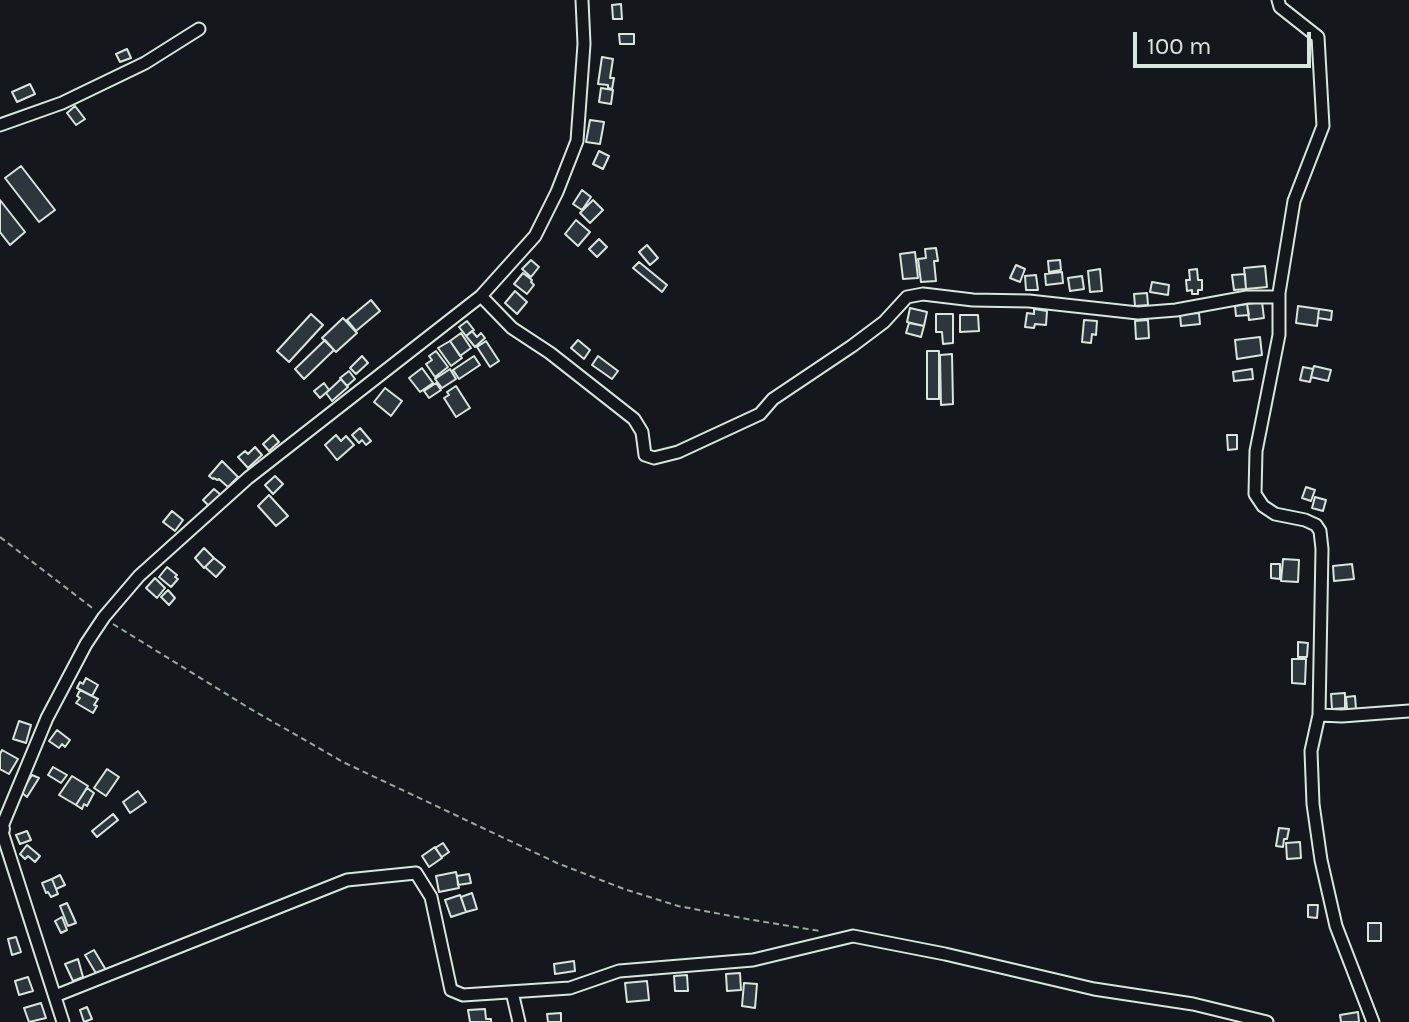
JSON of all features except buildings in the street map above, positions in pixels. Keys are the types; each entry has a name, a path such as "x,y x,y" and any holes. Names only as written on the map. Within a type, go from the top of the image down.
{"street":[{"path":"63,1022 0,829 47,718 86,644 104,617 139,576 248,478 481,296 535,236 577,141 584,44 582,0"},
{"path":"1278,0 1280,7 1318,37 1323,126 1294,201 1279,297 1279,335 1256,451 1255,494 1263,506 1275,514 1305,520 1316,525 1320,531 1319,715 1311,751 1313,804 1321,860 1336,926 1373,1022"},
{"path":"0,125 62,103 145,63 199,29"},
{"path":"481,296 512,328 550,353 634,419 642,432 645,455 654,458 678,452 760,414 773,399 884,322 907,297 923,294 973,300 1029,301 1138,313 1176,310 1247,297 1279,297"},
{"path":"1319,715 1409,711"},
{"path":"55,996 347,880 416,873 431,897 451,990 463,995 570,988 619,971 753,960 853,936 1094,989 1193,1004 1267,1022"},
{"path":"512,992 519,1022"}],"path":[{"path":"0,537 118,628 343,762 557,863 624,889 678,906 823,931"}]}
